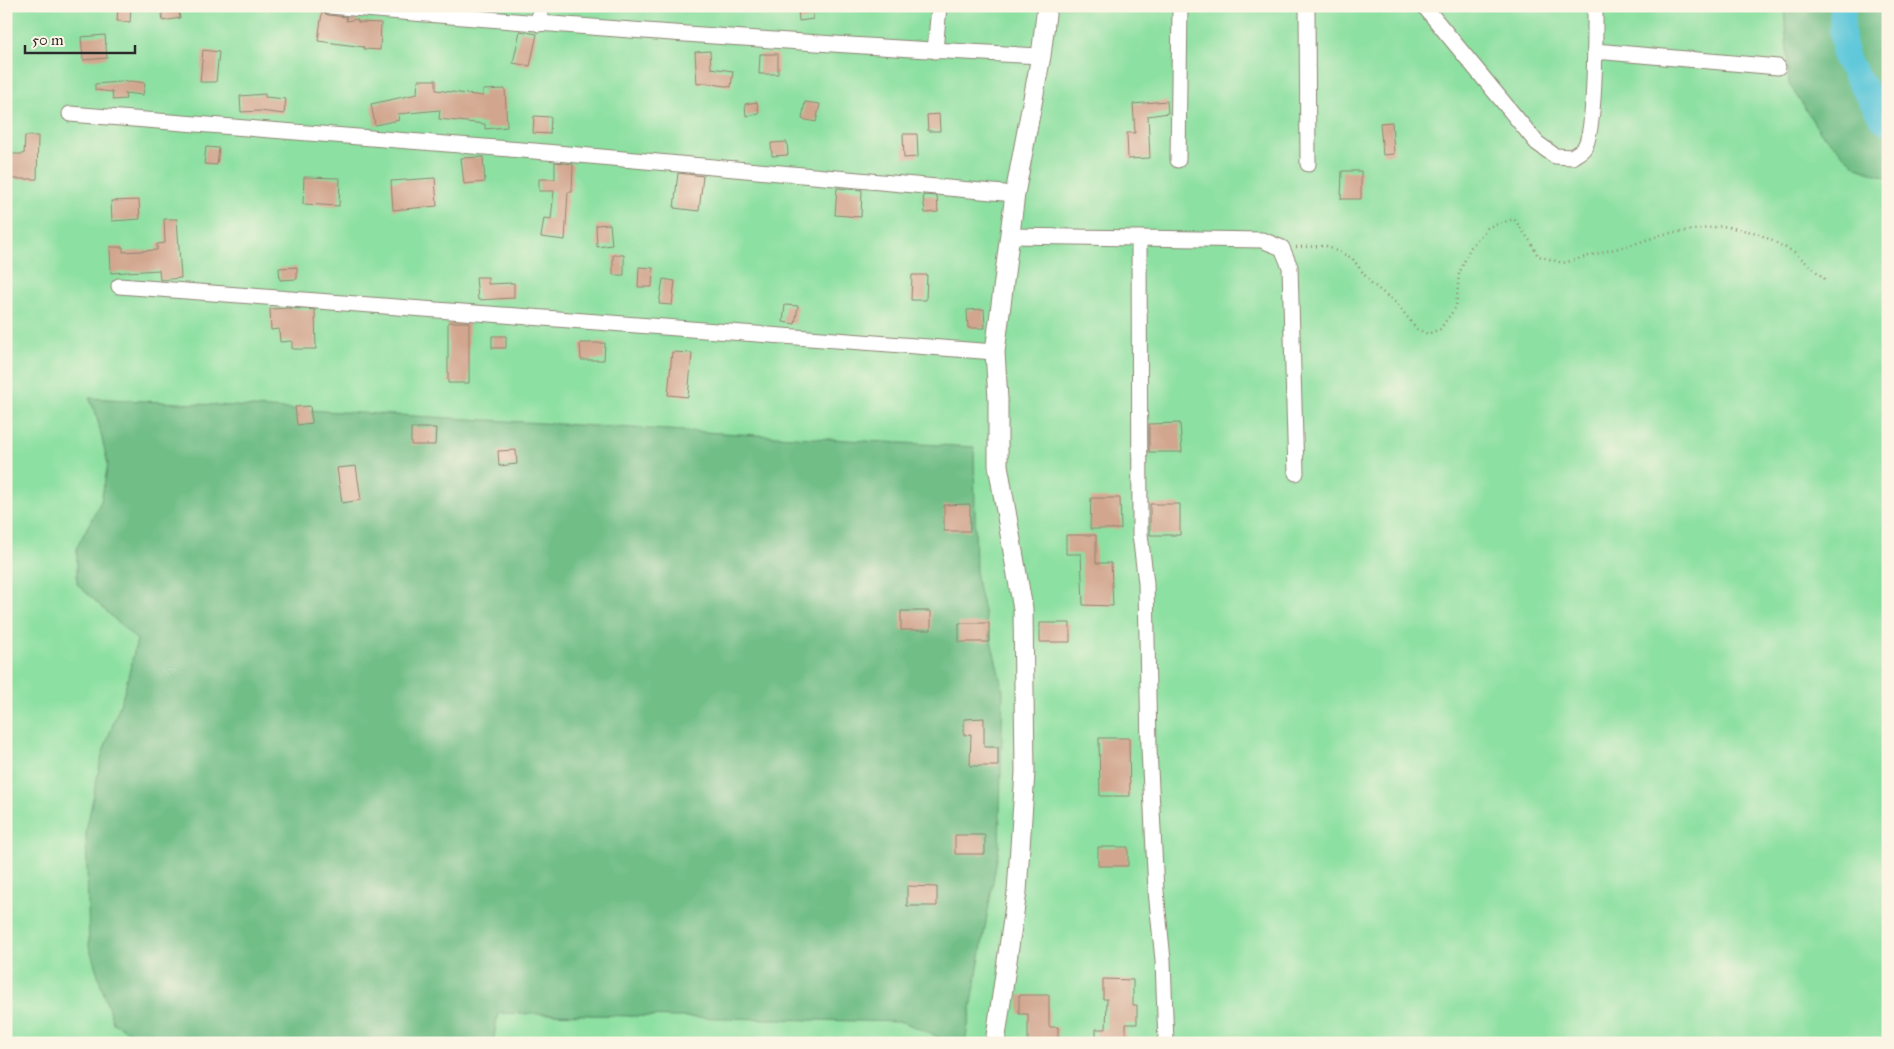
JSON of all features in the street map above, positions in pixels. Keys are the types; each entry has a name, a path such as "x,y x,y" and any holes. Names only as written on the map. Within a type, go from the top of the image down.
{"street":[{"path":"329,6 538,24 1041,56"},
{"path":"538,24 540,6"},
{"path":"935,50 939,6"},
{"path":"995,1043 1017,892 1025,772 1024,609 998,465 998,399 995,352 1016,194 1041,56 1047,6"},
{"path":"1178,160 1180,6"},
{"path":"1307,6 1308,164"},
{"path":"1424,6 1537,143 1555,156 1572,157 1584,147 1590,131 1595,51 1595,6"},
{"path":"1595,51 1778,67"},
{"path":"70,114 524,150 1016,194"},
{"path":"1011,236 1262,240 1282,248 1290,267 1296,473"},
{"path":"1140,238 1140,534 1146,583 1149,758 1156,890 1163,960 1166,1043"},
{"path":"119,286 995,352"}],"path":[{"path":"1282,248 1326,246 1352,258 1370,282 1396,303 1417,328 1428,334 1440,329 1456,307 1459,274 1470,248 1488,227 1514,219 1538,256 1563,263 1664,234 1722,226 1757,233 1794,252 1825,280"}],"green space":[{"path":"6,6 1888,6 1888,1043 6,1043"},
{"path":"1784,6 1888,6 1888,178 1857,167 1820,132 1789,84"},
{"path":"89,398 974,447 976,577 1003,691 999,847 965,1043 952,1043 903,1022 498,1013 493,1043 150,1043 113,1023 89,946 86,831 102,755 124,693 137,640 77,584 77,547 101,501 108,464 96,413"}],"building":[{"path":"118,6 131,6 130,22 117,21"},
{"path":"161,6 178,6 180,18 163,21"},
{"path":"798,6 812,6 813,19 799,21"},
{"path":"322,12 328,15 347,17 346,21 357,19 358,22 381,23 380,50 318,41"},
{"path":"520,31 537,34 530,66 513,63"},
{"path":"105,35 107,58 83,60 81,37"},
{"path":"203,50 219,52 216,82 200,82"},
{"path":"710,51 711,68 733,71 731,87 707,83 697,84 695,52"},
{"path":"760,54 778,54 778,74 759,74"},
{"path":"418,80 436,80 436,90 483,96 483,90 505,89 507,127 485,129 485,124 439,119 440,110 398,114 399,120 375,125 371,104 417,94"},
{"path":"132,81 145,83 143,95 125,93 126,99 113,100 112,92 95,90 95,84"},
{"path":"265,94 265,97 286,99 284,114 260,111 241,112 240,96"},
{"path":"1167,101 1168,113 1148,116 1150,158 1128,159 1127,133 1135,133 1133,104"},
{"path":"757,102 759,114 746,116 745,104"},
{"path":"805,102 820,104 816,122 802,119"},
{"path":"939,114 940,131 928,131 927,115"},
{"path":"534,116 551,117 550,134 533,133"},
{"path":"1392,122 1394,154 1383,155 1380,123"},
{"path":"903,134 917,134 918,157 904,158"},
{"path":"25,136 38,136 37,179 10,179 11,154 24,154"},
{"path":"787,142 788,155 772,156 771,143"},
{"path":"206,147 219,148 217,165 204,164"},
{"path":"483,157 485,182 464,184 461,158"},
{"path":"555,162 573,164 572,192 568,192 565,240 541,237 544,218 551,219 554,191 539,191 539,179 555,179"},
{"path":"1342,171 1361,171 1361,199 1341,199"},
{"path":"678,173 703,176 699,211 674,208"},
{"path":"304,177 340,178 339,206 303,204"},
{"path":"435,178 437,206 393,210 391,181"},
{"path":"837,188 862,190 861,217 835,215"},
{"path":"923,195 937,196 938,212 925,213"},
{"path":"139,200 140,219 112,221 111,201"},
{"path":"164,219 177,219 181,278 160,280 159,270 111,273 110,247 123,247 123,252 157,250 157,244 165,243"},
{"path":"610,224 612,245 597,247 596,225"},
{"path":"613,255 624,255 624,275 613,275"},
{"path":"297,267 297,279 280,280 279,268"},
{"path":"639,267 653,268 652,287 638,287"},
{"path":"912,275 927,275 926,300 911,300"},
{"path":"476,277 488,277 488,284 514,283 514,298 478,300"},
{"path":"663,279 675,281 672,305 659,304"},
{"path":"785,305 798,306 795,324 783,322"},
{"path":"270,309 315,310 316,349 292,349 292,341 280,342 279,329 271,330"},
{"path":"984,309 985,328 968,328 967,310"},
{"path":"448,322 469,322 469,383 448,383"},
{"path":"492,336 506,336 506,348 492,348"},
{"path":"580,343 605,343 604,360 581,360"},
{"path":"672,352 692,353 688,397 668,395"},
{"path":"310,406 312,423 297,425 295,407"},
{"path":"1180,423 1182,452 1149,452 1149,424"},
{"path":"411,428 436,428 435,445 411,445"},
{"path":"516,450 517,464 499,466 498,451"},
{"path":"356,466 361,500 342,503 337,468"},
{"path":"1091,498 1120,498 1121,529 1090,529"},
{"path":"970,504 970,531 944,531 944,505"},
{"path":"1150,504 1180,504 1180,535 1150,535"},
{"path":"1066,535 1096,535 1096,563 1111,563 1113,606 1083,605 1081,554 1066,554"},
{"path":"901,611 931,611 931,630 901,630"},
{"path":"959,623 989,623 989,642 959,642"},
{"path":"1040,623 1070,623 1070,642 1040,642"},
{"path":"984,718 984,747 998,747 998,766 970,766 971,734 964,735 964,719"},
{"path":"1099,738 1129,738 1130,796 1100,796"},
{"path":"955,835 985,835 985,854 955,854"},
{"path":"1098,847 1128,847 1128,866 1098,866"},
{"path":"907,886 937,887 937,906 907,906"},
{"path":"1103,979 1133,980 1133,1005 1137,1005 1137,1024 1126,1024 1126,1043 1096,1043 1096,1029 1106,1029 1107,999 1103,999"},
{"path":"1019,995 1049,995 1049,1027 1058,1027 1058,1043 1028,1043 1028,1014 1019,1014"}],"waterway":[{"path":"1843,6 1842,29 1845,57 1883,119 1888,122"}]}
